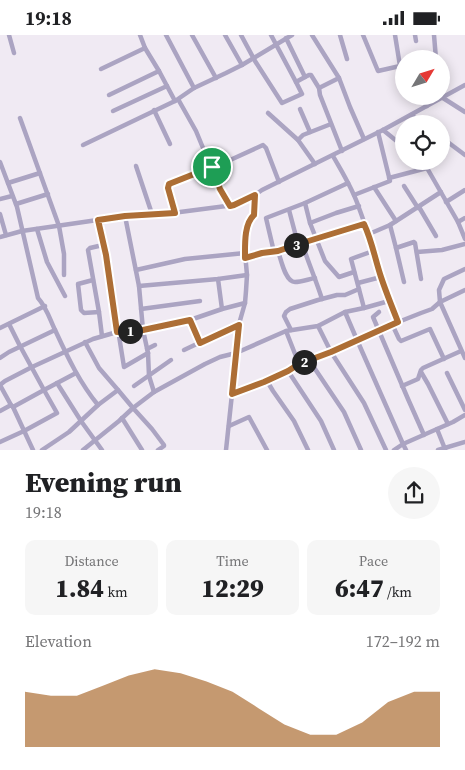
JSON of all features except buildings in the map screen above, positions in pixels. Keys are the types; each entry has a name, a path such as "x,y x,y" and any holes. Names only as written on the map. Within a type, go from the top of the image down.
{"street":[{"path":"9,35 14,53"},
{"path":"140,35 167,86 196,131 220,189 230,206"},
{"path":"166,35 194,88"},
{"path":"192,35 216,78"},
{"path":"225,35 242,65"},
{"path":"241,35 282,103 302,94 271,35"},
{"path":"84,145 176,100 194,88 242,65 292,35"},
{"path":"312,35 339,79 364,139"},
{"path":"340,35 347,59"},
{"path":"363,35 377,70 395,67"},
{"path":"395,35 397,50"},
{"path":"415,35 416,41"},
{"path":"434,35 435,50"},
{"path":"286,38 305,77"},
{"path":"101,69 145,47"},
{"path":"109,95 159,71"},
{"path":"296,82 310,75 318,88 342,151"},
{"path":"318,88 339,79"},
{"path":"450,93 465,85"},
{"path":"114,111 167,86"},
{"path":"450,102 465,112"},
{"path":"411,115 427,106"},
{"path":"300,109 310,132"},
{"path":"154,110 170,144"},
{"path":"268,113 298,140 315,164"},
{"path":"20,118 59,226 64,254 64,275"},
{"path":"298,140 303,135 331,124"},
{"path":"0,237 22,231 125,216 175,213 234,205 395,124"},
{"path":"383,130 395,140"},
{"path":"354,195 390,181 378,132"},
{"path":"450,144 465,155"},
{"path":"228,161 264,145 280,182"},
{"path":"332,155 359,206 389,301 398,322"},
{"path":"0,162 16,205 38,298 45,306 76,373 98,405"},
{"path":"136,166 152,214"},
{"path":"175,213 168,188 169,184 212,167"},
{"path":"389,178 419,170"},
{"path":"428,170 458,222 465,239"},
{"path":"8,183 40,173"},
{"path":"315,278 298,282 290,281 286,276 276,251 266,219 348,183"},
{"path":"404,186 436,237"},
{"path":"375,187 396,221"},
{"path":"446,202 465,190"},
{"path":"369,234 390,225 441,192"},
{"path":"16,205 48,194"},
{"path":"226,450 239,325 245,303 247,275 245,255 249,219 254,215 255,195"},
{"path":"0,199 12,196"},
{"path":"305,203 310,223 325,261 338,277 354,272"},
{"path":"310,223 359,206"},
{"path":"289,210 322,299"},
{"path":"0,214 6,235"},
{"path":"125,216 139,286 149,376 154,392"},
{"path":"458,222 465,218"},
{"path":"98,220 104,245 124,367 155,345"},
{"path":"136,270 186,259 276,251 364,224"},
{"path":"390,225 404,282"},
{"path":"37,229 46,262 65,296"},
{"path":"396,248 415,243 421,279"},
{"path":"417,252 442,250 465,244"},
{"path":"102,336 88,249 104,245"},
{"path":"364,308 351,259 374,251"},
{"path":"465,269 444,279 439,290 440,302 465,358"},
{"path":"139,286 247,275"},
{"path":"358,283 381,277"},
{"path":"218,279 222,309"},
{"path":"93,280 78,283 81,309 84,313 99,313"},
{"path":"299,364 284,316 286,312 322,299 345,295 360,289"},
{"path":"232,394 267,381 299,364 331,352 392,324 432,309 440,302 464,292"},
{"path":"141,309 200,301"},
{"path":"83,450 154,392 205,363 236,353 289,330 318,326 345,311 389,301"},
{"path":"33,450 0,385 5,381 65,351 102,336 190,320 245,303"},
{"path":"0,328 45,306"},
{"path":"345,311 356,341 406,450"},
{"path":"378,313 373,317 424,435"},
{"path":"190,320 200,343"},
{"path":"0,442 56,413 9,324"},
{"path":"392,324 401,341 430,329 444,359"},
{"path":"184,350 239,325"},
{"path":"318,326 331,352 364,403 386,450"},
{"path":"0,358 20,346 55,330"},
{"path":"85,342 99,368 152,428 164,445 158,450"},
{"path":"402,386 418,379 423,368 461,351"},
{"path":"134,386 171,360"},
{"path":"309,360 344,412 361,450"},
{"path":"288,371 321,421 334,450"},
{"path":"420,372 448,424"},
{"path":"0,411 76,373"},
{"path":"448,373 465,410"},
{"path":"267,381 294,421 308,450"},
{"path":"57,383 80,421 102,450"},
{"path":"42,450 68,432 118,390"},
{"path":"394,450 465,415"},
{"path":"229,426 249,417 267,450"},
{"path":"122,418 142,450"},
{"path":"437,429 445,449"},
{"path":"438,450 465,442"}],"route":[{"path":"212,167 220,189 230,206 255,195 254,215 249,219 247,229 245,258 278,251 364,224 369,234 389,301 398,322 299,364 264,382 232,394 239,325 200,343 190,320 143,330 117,332 106,255 98,220 125,216 175,213 168,188 169,184 212,167"}]}
